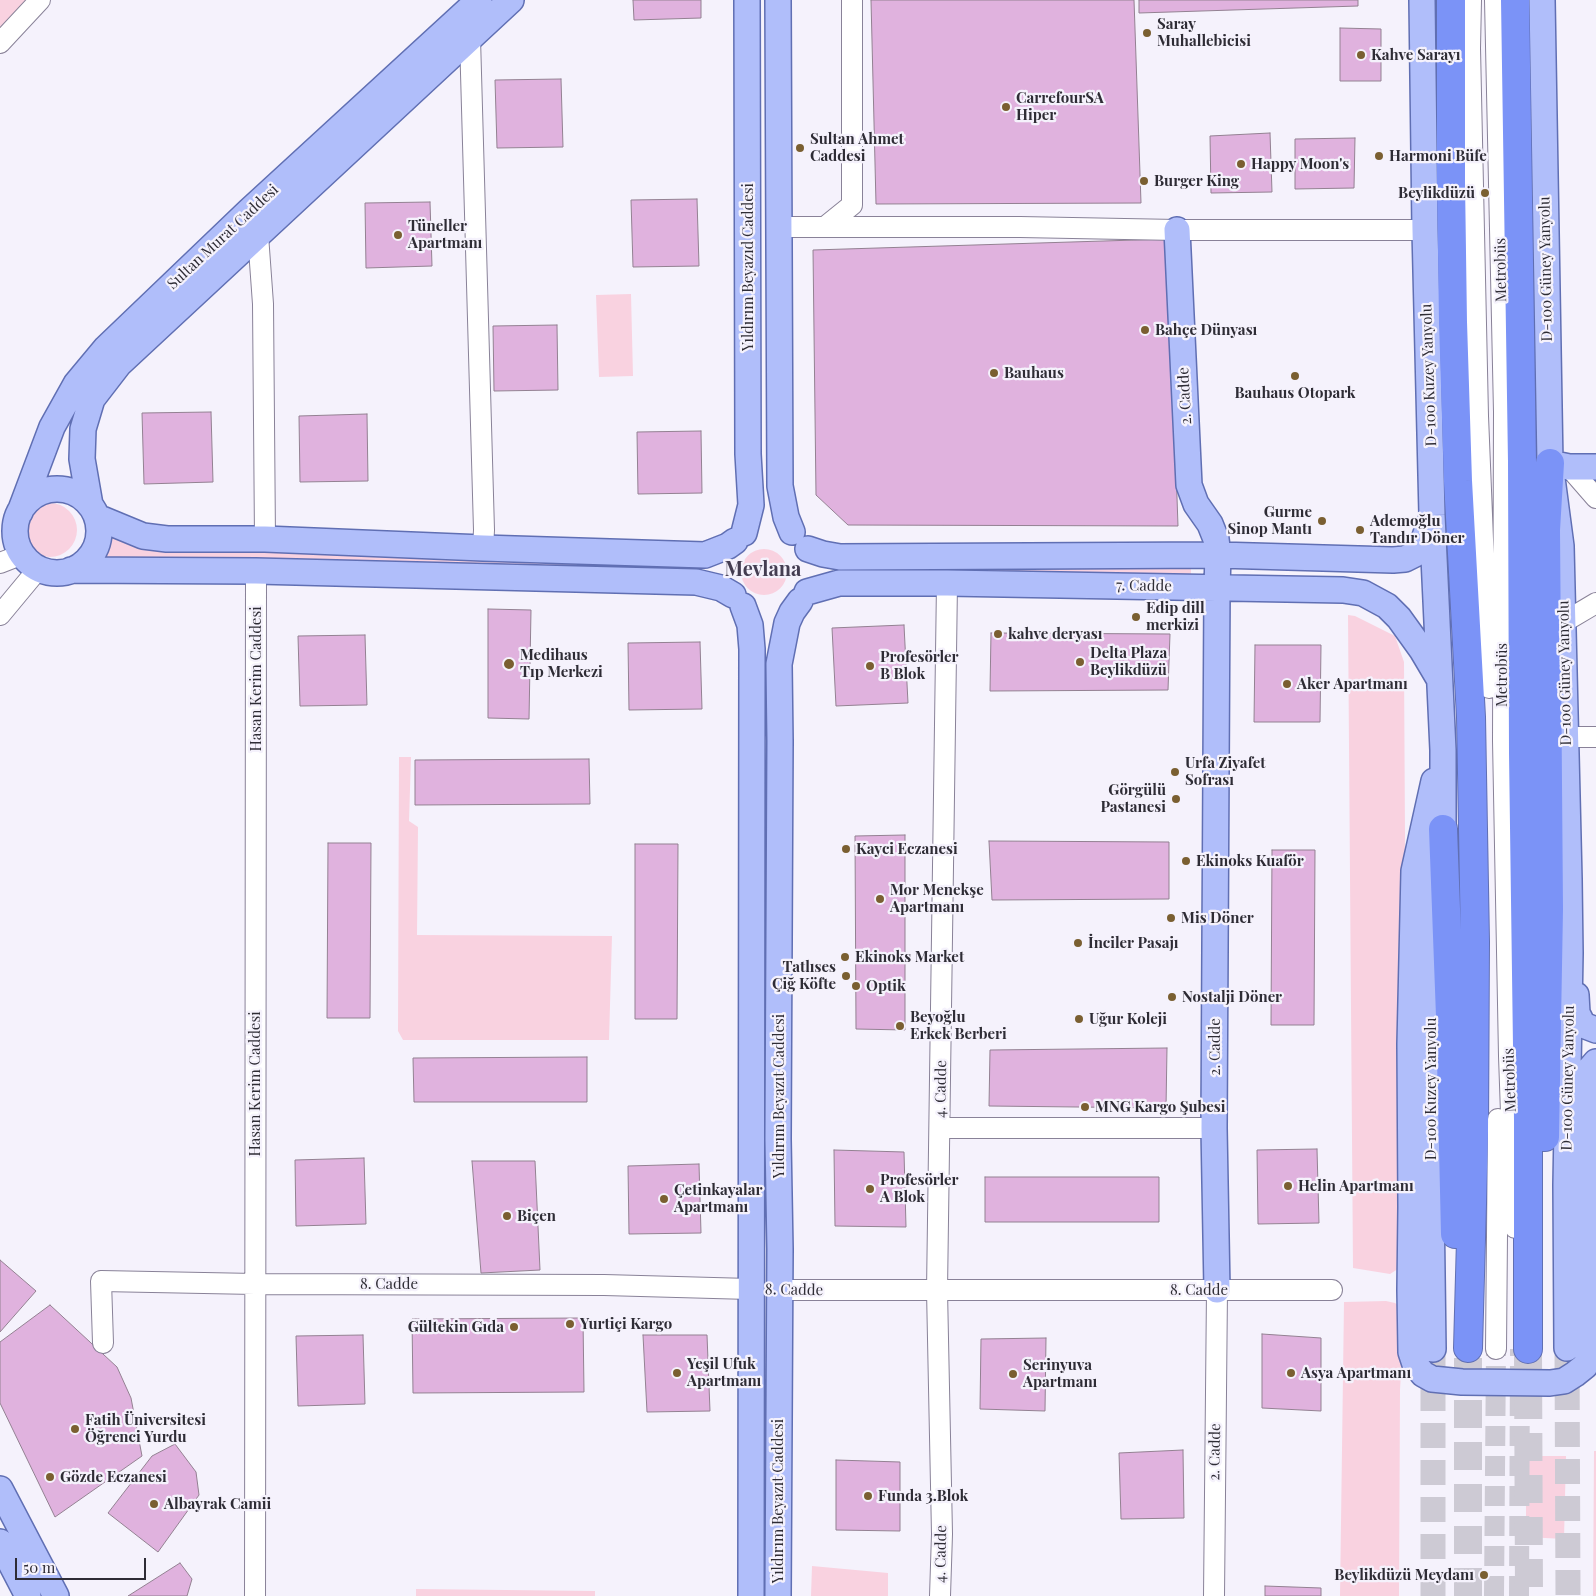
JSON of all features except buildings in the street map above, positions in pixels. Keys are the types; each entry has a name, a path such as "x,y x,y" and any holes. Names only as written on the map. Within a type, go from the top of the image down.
{"highway":[{"path":"1451,0 1451,182 1454,332 1458,481 1471,718 1476,942 1474,1131 1468,1348"},
{"path":"1515,0 1522,462 1523,754 1528,1120 1524,1349"},
{"path":"1527,1206 1539,1180 1544,1155 1546,1126 1550,909 1546,530 1559,465"},
{"path":"1443,829 1450,1016 1454,1228 1457,1258 1469,1301"}],"main road":[{"name":"Sultan Murat Caddesi","path":"20,512 52,427 76,384 106,348 249,211 479,0"},
{"name":"Sultan Murat Caddesi","path":"94,511 82,459 83,429 92,399 119,364 511,0"},
{"name":"Yıldırım Beyazıd Caddesi","path":"739,537 751,505 748,454 747,0"},
{"name":"Yıldırım Beyazıd Caddesi","path":"778,0 780,486 786,517 800,541"},
{"name":"D-100 Kuzey Yanyolu","path":"1422,0 1424,230 1432,515 1443,750 1443,829 1433,900 1432,937 1430,1124 1433,1349"},
{"name":"D-100 Güney Yanyolu","path":"1545,5 1564,622 1570,953 1566,1184 1567,1348"},
{"name":"2. Cadde","path":"1177,230 1189,485 1196,504 1210,524 1216,539 1218,555 1216,588 1214,1128 1217,1290"},
{"path":"1559,465 1596,467"},
{"path":"53,489 67,490 80,495 94,511 143,536 167,539 265,539 705,555 728,546 756,527 768,525 781,527 800,541 812,560 813,571 811,582 804,596 790,608 767,614 754,611 722,588 696,582 256,571 71,570 57,572 31,561 18,544 16,522 20,512 28,500 40,492 53,489"},
{"path":"71,570 82,564 91,555 97,543 99,530 94,511"},
{"name":"7. Cadde","path":"800,541 823,554 840,557 1218,555 1393,560 1405,559 1415,554 1422,545 1432,515"},
{"path":"738,600 726,582 725,568 728,553 739,537"},
{"name":"7. Cadde","path":"804,596 839,583 1343,590 1363,593 1387,606 1400,618 1440,680"},
{"name":"Yıldırım Beyazıt Caddesi","path":"778,1596 780,1290 778,1139 779,664 787,623 792,612 804,596"},
{"name":"Yıldırım Beyazıt Caddesi","path":"738,600 750,625 752,649 751,1596"},
{"path":"1443,750 1430,794 1414,872 1412,949 1411,1352 1415,1364 1423,1374 1432,1379 1462,1382 1550,1382 1564,1380 1585,1366 1591,1338 1588,1082 1590,1069 1596,1062"},
{"path":"1570,953 1575,965 1577,1013 1583,1025 1596,1030"},
{"name":"8. Cadde","path":"750,1289 780,1290"},
{"path":"0,1489 56,1596"},
{"path":"0,1544 28,1596"}],"street":[{"path":"0,43 40,0"},
{"path":"826,226 852,205 852,0"},
{"name":"Metrobüs","path":"1471,0 1470,48 1478,416 1488,640 1496,897 1498,1129 1496,1349"},
{"name":"Metrobüs","path":"1495,0 1504,412 1503,750 1508,1056 1524,1349"},
{"path":"470,38 483,548"},
{"path":"780,227 1424,230"},
{"path":"258,235 263,304 265,539"},
{"path":"1559,465 1596,498"},
{"path":"0,564 31,561"},
{"path":"0,615 31,561"},
{"name":"Hasan Kerim Caddesi","path":"255,1596 256,571"},
{"name":"4. Cadde","path":"940,1596 942,1534 937,1290 947,583"},
{"path":"1564,622 1596,603"},
{"path":"1566,736 1596,737"},
{"path":"940,1128 1214,1128"},
{"name":"8. Cadde","path":"103,1343 101,1280 255,1284 594,1285 750,1289"},
{"name":"8. Cadde","path":"780,1290 1332,1290"},
{"name":"2. Cadde","path":"1214,1596 1217,1290"}],"shaded area":[{"path":"0,0 29,0 0,34"},
{"path":"631,294 633,376 599,377 596,295"},
{"path":"50,503 60,505 69,511 75,520 77,530 75,540 69,549 60,555 50,557 40,555 31,549 25,540 23,530 25,520 31,511 40,505"},
{"path":"108,528 151,550 553,556 693,564 692,573 100,559 106,546"},
{"path":"760,549 768,549 777,553 783,559 787,572 783,585 777,591 768,595 760,595 751,591 745,585 741,576 741,568 745,559 751,553"},
{"path":"1191,566 1191,576 844,576 844,567"},
{"path":"1348,615 1355,616 1395,636 1404,662 1405,836 1402,1241 1401,1267 1390,1274 1353,1268"},
{"path":"399,757 411,757 409,821 418,827 417,935 612,936 609,1040 403,1040 398,1031"},
{"path":"1386,1301 1395,1303 1403,1309 1400,1390 1399,1596 1340,1596 1344,1302"},
{"path":"1594,1451 1596,1451 1596,1596 1593,1596"},
{"path":"1526,1456 1566,1456 1564,1539 1526,1537"},
{"path":"812,1566 888,1573 888,1596 811,1596"},
{"path":"416,1589 595,1591 595,1596 416,1596"}],"tunnel":[{"path":"1468,1348 1468,1596"},
{"path":"1567,1348 1568,1596"},
{"path":"1433,1349 1433,1596"},
{"path":"1494,1596 1496,1349"},
{"path":"1519,1596 1520,1349"},
{"path":"1528,1349 1529,1596"}],"place":[{"name":"Saray Muhallebicisi","path":"1147,33"},
{"name":"Kahve Sarayı","path":"1361,55"},
{"name":"CarrefourSA Hiper","path":"1006,107"},
{"name":"Sultan Ahmet Caddesi","path":"800,148"},
{"name":"Harmoni Büfe","path":"1379,156"},
{"name":"Happy Moon's","path":"1241,164"},
{"name":"Burger King","path":"1144,181"},
{"name":"Beylikdüzü","path":"1485,193"},
{"name":"Tüneller Apartmanı","path":"398,235"},
{"name":"Bahçe Dünyası","path":"1145,330"},
{"name":"Bauhaus","path":"994,373"},
{"name":"Bauhaus Otopark","path":"1295,376"},
{"name":"Gurme Sinop Mantı","path":"1322,521"},
{"name":"Ademoğlu Tandır Döner","path":"1360,530"},
{"name":"Edip dill merkizi","path":"1136,617"},
{"name":"kahve deryası","path":"998,634"},
{"name":"Delta Plaza Beylikdüzü","path":"1080,662"},
{"name":"Medihaus Tıp Merkezi","path":"509,664"},
{"name":"Profesörler B Blok","path":"870,666"},
{"name":"Aker Apartmanı","path":"1287,684"},
{"name":"Urfa Ziyafet Sofrası","path":"1175,772"},
{"name":"Görgülü Pastanesi","path":"1176,799"},
{"name":"Kayci Eczanesi","path":"846,849"},
{"name":"Ekinoks Kuaför","path":"1186,861"},
{"name":"Mor Menekşe Apartmanı","path":"880,899"},
{"name":"Mis Döner","path":"1171,918"},
{"name":"İnciler Pasajı","path":"1078,943"},
{"name":"Ekinoks Market","path":"845,957"},
{"name":"Tatlıses Çiğ Köfte","path":"846,976"},
{"name":"Optik","path":"856,986"},
{"name":"Nostalji Döner","path":"1172,997"},
{"name":"Uğur Koleji","path":"1079,1019"},
{"name":"Beyoğlu Erkek Berberi","path":"900,1026"},
{"name":"MNG Kargo Şubesi","path":"1085,1107"},
{"name":"Helin Apartmanı","path":"1288,1186"},
{"name":"Profesörler A Blok","path":"870,1189"},
{"name":"Çetinkayalar Apartmanı","path":"664,1199"},
{"name":"Biçen","path":"507,1216"},
{"name":"Yurtiçi Kargo","path":"570,1324"},
{"name":"Gültekin Gıda","path":"514,1327"},
{"name":"Yeşil Ufuk Apartmanı","path":"677,1373"},
{"name":"Asya Apartmanı","path":"1291,1373"},
{"name":"Serinyuva Apartmanı","path":"1013,1374"},
{"name":"Fatih Üniversitesi Öğrenci Yurdu","path":"75,1429"},
{"name":"Gözde Eczanesi","path":"50,1477"},
{"name":"Funda 3.Blok","path":"868,1496"},
{"name":"Albayrak Camii","path":"154,1504"},
{"name":"Beylikdüzü Meydanı","path":"1484,1575"}],"district":[{"name":"Mevlana","path":"763,570"}]}
